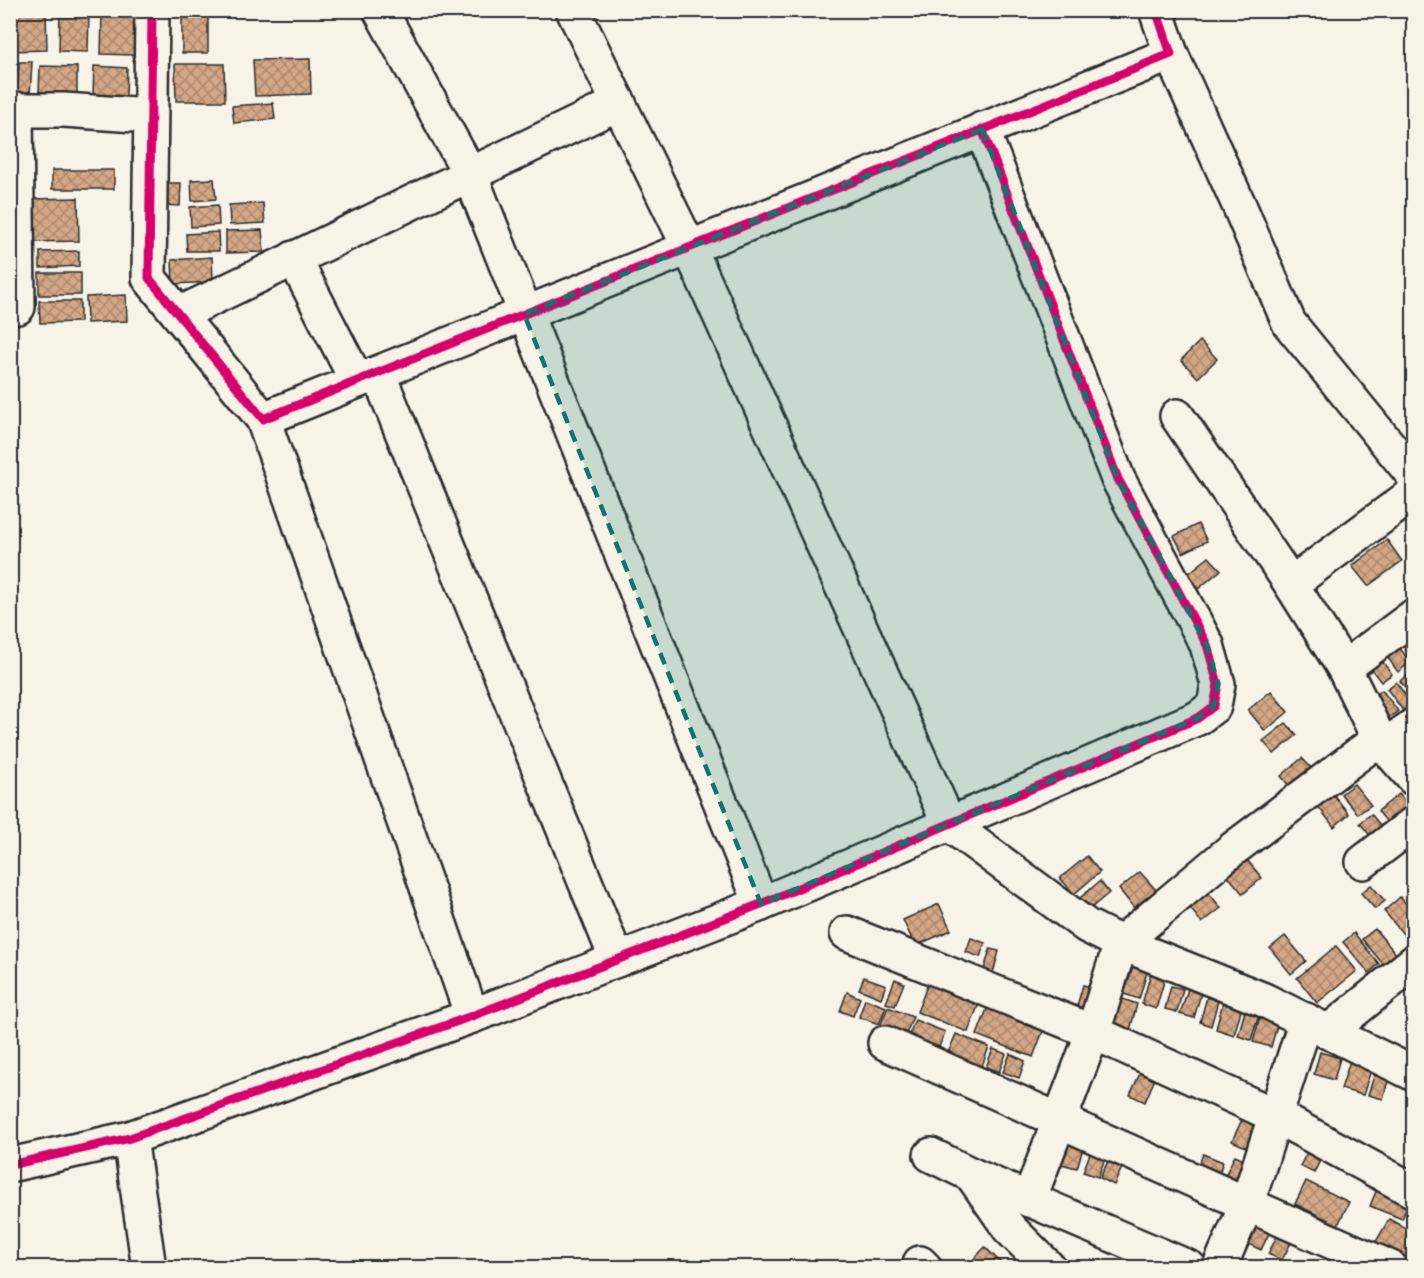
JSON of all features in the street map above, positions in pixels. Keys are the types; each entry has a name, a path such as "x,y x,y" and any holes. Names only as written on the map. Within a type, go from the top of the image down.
{"street":[{"path":"152,10 149,116 149,278 263,419 472,1016"},
{"path":"380,10 470,174 761,904"},
{"path":"573,10 689,248 949,824 1087,926 1121,943 1264,1000 1413,1074"},
{"path":"1156,10 1171,54 1289,323 1413,476"},
{"path":"263,419 1171,54"},
{"path":"178,314 619,103"},
{"path":"18,307 13,223 13,110 64,110 149,116"},
{"path":"10,1165 130,1138 472,1016 761,904 1198,718 1214,706 1218,684 1206,645 1118,479 982,129"},
{"path":"294,258 368,377 617,960"},
{"path":"1177,416 1291,584 1344,668 1382,742 1413,779"},
{"path":"1291,584 1413,493"},
{"path":"1344,668 1413,616"},
{"path":"1029,1200 1093,1032 1121,943 1233,849 1382,742 1413,725"},
{"path":"1363,861 1413,823"},
{"path":"847,933 1093,1032 1274,1115 1413,1191"},
{"path":"1220,1268 1247,1204 1274,1115 1317,1026 1413,962"},
{"path":"885,1043 1391,1268"},
{"path":"130,1138 149,1268"},
{"path":"931,1155 1029,1200 1190,1268"},
{"path":"972,1175 1009,1228 1049,1268"}],"highlighted area":[{"path":"982,129 1118,479 1207,645 1218,684 1214,706 1198,718 761,904 524,314"}],"building":[{"path":"60,11 89,11 88,52 59,51"},
{"path":"46,12 47,50 11,51 10,14"},
{"path":"102,16 135,17 134,55 101,54"},
{"path":"182,16 208,16 208,53 182,53"},
{"path":"310,59 311,94 255,96 253,60"},
{"path":"19,62 32,62 30,95 17,94"},
{"path":"175,64 224,64 225,101 176,101"},
{"path":"40,66 77,67 77,94 39,93"},
{"path":"94,66 127,68 126,96 93,95"},
{"path":"273,103 275,119 234,123 232,106"},
{"path":"52,170 114,170 114,189 52,189"},
{"path":"214,179 216,199 192,201 191,180"},
{"path":"162,183 181,183 180,206 162,205"},
{"path":"78,198 79,241 32,242 31,199"},
{"path":"263,203 265,223 230,225 229,205"},
{"path":"218,205 219,225 191,227 190,207"},
{"path":"262,230 264,252 226,253 226,231"},
{"path":"218,232 219,251 187,251 186,234"},
{"path":"79,251 79,266 40,268 40,252"},
{"path":"212,257 213,282 173,284 172,260"},
{"path":"39,273 81,273 81,295 39,295"},
{"path":"126,295 127,321 87,323 86,297"},
{"path":"39,301 80,301 80,322 40,323"},
{"path":"1200,341 1217,359 1198,378 1181,360"},
{"path":"1198,524 1207,541 1183,553 1174,536"},
{"path":"1387,540 1402,561 1368,586 1352,566"},
{"path":"1209,557 1221,570 1197,590 1185,576"},
{"path":"1414,636 1414,660 1399,641"},
{"path":"1397,644 1410,662 1398,672 1385,654"},
{"path":"1379,657 1392,674 1381,682 1368,665"},
{"path":"1414,672 1414,699 1400,681"},
{"path":"1396,682 1413,706 1404,712 1387,689"},
{"path":"1382,690 1398,711 1388,718 1372,698"},
{"path":"1271,691 1288,712 1265,731 1248,710"},
{"path":"1286,723 1297,735 1274,754 1263,741"},
{"path":"1302,758 1312,769 1290,787 1281,776"},
{"path":"1354,784 1371,805 1358,814 1341,794"},
{"path":"1332,793 1349,814 1334,827 1317,805"},
{"path":"1399,794 1414,812 1394,831 1378,811"},
{"path":"1371,814 1388,835 1377,844 1360,823"},
{"path":"1242,854 1262,878 1243,894 1223,870"},
{"path":"1087,856 1100,872 1074,894 1060,878"},
{"path":"1140,872 1156,890 1134,908 1119,889"},
{"path":"1100,881 1109,893 1084,914 1075,902"},
{"path":"1199,881 1221,908 1202,923 1181,897"},
{"path":"1371,885 1385,901 1375,909 1361,893"},
{"path":"1400,897 1414,913 1414,937 1409,941 1384,911"},
{"path":"939,904 951,930 915,946 903,920"},
{"path":"1375,929 1396,954 1383,964 1362,939"},
{"path":"1354,933 1379,964 1369,973 1343,942"},
{"path":"1285,936 1306,961 1291,974 1270,948"},
{"path":"971,938 985,943 980,957 966,952"},
{"path":"1336,946 1357,971 1317,1003 1297,978"},
{"path":"990,949 999,951 993,973 984,970"},
{"path":"1133,965 1148,969 1139,999 1124,994"},
{"path":"1151,973 1165,978 1156,1009 1142,1004"},
{"path":"864,977 886,985 881,998 859,989"},
{"path":"895,979 904,983 895,1006 886,1003"},
{"path":"929,981 980,1001 968,1032 917,1012"},
{"path":"1083,985 1100,989 1092,1018 1075,1013"},
{"path":"1171,986 1183,989 1177,1012 1165,1009"},
{"path":"1189,986 1202,990 1194,1018 1180,1014"},
{"path":"847,992 860,998 853,1016 840,1011"},
{"path":"1207,997 1218,1001 1211,1026 1200,1022"},
{"path":"1120,998 1137,1004 1130,1030 1112,1025"},
{"path":"865,999 886,1007 879,1024 859,1017"},
{"path":"1223,1002 1242,1007 1234,1035 1216,1029"},
{"path":"989,1004 1045,1026 1033,1057 977,1035"},
{"path":"888,1007 913,1017 905,1036 880,1026"},
{"path":"1245,1011 1259,1015 1251,1040 1238,1036"},
{"path":"1260,1016 1278,1022 1271,1047 1253,1042"},
{"path":"915,1020 945,1032 935,1057 905,1045"},
{"path":"956,1034 989,1047 982,1066 948,1053"},
{"path":"993,1049 1006,1054 999,1072 986,1067"},
{"path":"1320,1052 1340,1058 1334,1080 1314,1074"},
{"path":"1010,1054 1025,1061 1019,1078 1003,1072"},
{"path":"1350,1061 1372,1067 1363,1095 1341,1089"},
{"path":"1142,1069 1156,1076 1145,1102 1130,1095"},
{"path":"1375,1073 1389,1077 1383,1099 1368,1095"},
{"path":"1246,1111 1265,1121 1252,1150 1232,1141"},
{"path":"1063,1142 1083,1148 1077,1168 1057,1163"},
{"path":"1311,1145 1324,1152 1314,1173 1300,1166"},
{"path":"1091,1151 1106,1156 1098,1177 1083,1172"},
{"path":"1112,1153 1126,1159 1114,1185 1100,1178"},
{"path":"1203,1154 1223,1162 1218,1176 1198,1168"},
{"path":"1235,1155 1253,1163 1242,1186 1224,1178"},
{"path":"1306,1181 1349,1202 1338,1225 1295,1204"},
{"path":"1377,1189 1409,1202 1402,1219 1370,1206"},
{"path":"1389,1219 1414,1233 1414,1245 1403,1263 1373,1247"},
{"path":"1256,1222 1271,1229 1261,1250 1246,1243"},
{"path":"1280,1230 1294,1237 1282,1260 1268,1254"},
{"path":"985,1247 1004,1266 1003,1268 975,1268 970,1263"}],"cycle path":[{"path":"152,10 149,278 263,419 1171,54 1156,10"},
{"path":"10,1165 130,1138 472,1016 761,904 1198,718 1214,706 1218,684 1207,645 1118,479 982,129"}]}
